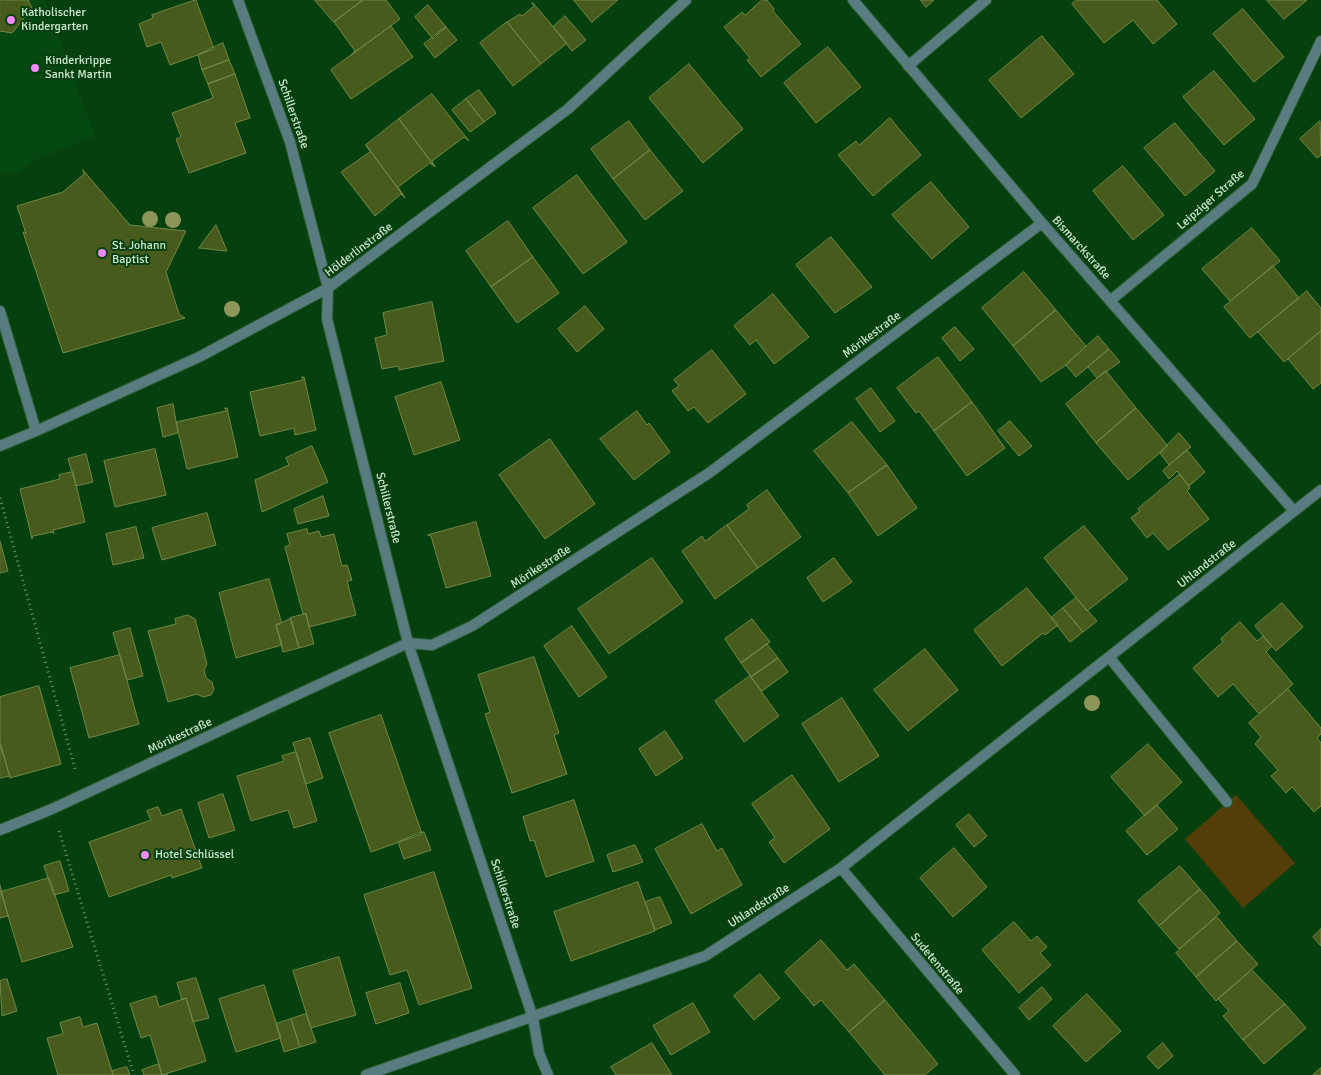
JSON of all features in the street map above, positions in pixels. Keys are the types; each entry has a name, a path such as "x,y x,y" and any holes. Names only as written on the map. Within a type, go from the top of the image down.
{"street":[{"name":"Schillerstraße","path":"238,0 290,142 328,288 328,318 408,642 533,1018 539,1053 548,1075"},
{"name":"Hölderlinstraße","path":"0,446 199,357 328,288 568,109 686,0"},
{"name":"Bismarckstraße","path":"853,0 1042,223 1112,300 1294,512"},
{"path":"908,66 986,0"},
{"name":"Leipziger Straße","path":"1112,300 1252,184 1321,41"},
{"name":"Mörikestraße","path":"0,830 83,795 408,642 432,645 472,626 709,472 1042,223"},
{"path":"0,310 36,431"},
{"name":"Uhlandstraße","path":"366,1075 533,1018 705,956 841,868 1321,490"},
{"path":"1109,657 1227,802"},
{"name":"Sudetenstraße","path":"841,868 1015,1075"}],"path":[{"path":"0,498 83,795"},
{"path":"52,809 134,1075"}],"shaded area":[{"name":"Kinderkrippe Sankt Martin","path":"0,0 45,0 95,136 37,159 17,173 0,173"},
{"path":"1236,795 1295,863 1243,908 1185,839"}],"building":[{"name":"Katholischer Kindergarten","path":"0,0 28,0 32,8 12,33 0,31"},
{"path":"196,0 214,49 170,65 161,42 147,47 139,24 153,18 152,15"},
{"path":"315,0 363,0 334,22"},
{"path":"363,0 386,0 400,19 350,56 355,51 334,22"},
{"path":"574,0 618,0 592,22"},
{"path":"762,0 767,0 774,9 773,11 801,44 761,77 747,60 750,58 724,27 742,12 745,15"},
{"path":"921,0 934,0 926,7"},
{"path":"1076,0 1157,0 1177,24 1153,44 1133,20 1104,43 1072,4"},
{"path":"1267,0 1307,0 1284,19"},
{"path":"532,3 567,43 541,64 507,22 520,14 522,16 534,6"},
{"path":"428,5 446,27 433,39 415,17"},
{"path":"1243,9 1284,57 1254,82 1213,34"},
{"path":"565,16 586,40 572,51 553,27"},
{"path":"507,22 541,64 513,86 480,43"},
{"path":"391,26 413,57 351,99 331,70"},
{"path":"446,27 457,40 435,58 424,44"},
{"path":"1042,36 1074,74 1021,118 989,80"},
{"path":"223,43 229,60 202,70 198,55"},
{"path":"828,47 861,87 816,123 784,83"},
{"path":"229,60 235,74 208,84 202,70"},
{"path":"689,64 743,129 703,163 649,98"},
{"path":"1214,71 1255,119 1224,145 1183,97"},
{"path":"235,74 250,118 235,123 246,153 189,173 176,139 181,137 172,113 213,98 208,84"},
{"path":"479,90 496,113 484,122 466,99"},
{"path":"432,94 469,141 464,137 432,161 435,167 399,119"},
{"path":"466,99 484,122 470,132 452,110"},
{"path":"890,118 921,155 873,196 838,155 856,141 859,145"},
{"path":"399,119 435,167 430,163 398,187 405,198 366,145"},
{"path":"629,121 650,150 613,179 591,149"},
{"path":"1320,121 1321,155 1317,158 1300,139"},
{"path":"1175,123 1215,171 1185,196 1144,148"},
{"path":"366,145 405,198 401,194 375,216 341,172 370,152"},
{"path":"650,150 683,191 645,220 613,179"},
{"path":"1123,166 1164,215 1133,240 1093,191"},
{"name":"St. Johann Baptist","path":"83,170 130,225 186,231 166,272 179,314 185,318 63,353 23,232 26,234 17,206 63,192 84,174"},
{"path":"577,175 627,242 583,274 533,208"},
{"path":"931,182 969,227 932,259 892,215"},
{"path":"508,221 533,257 491,287 466,251"},
{"path":"216,225 227,251 199,248"},
{"path":"1252,228 1280,261 1230,301 1202,269"},
{"path":"831,237 872,287 835,313 796,265"},
{"path":"533,257 559,293 517,323 491,287"},
{"path":"1273,266 1299,298 1250,338 1224,307"},
{"path":"1024,272 1056,310 1013,346 982,308"},
{"path":"1307,291 1321,308 1321,331 1284,362 1258,332"},
{"path":"773,294 809,337 774,364 756,340 750,345 734,326"},
{"path":"432,302 444,361 399,370 398,366 382,369 375,338 387,335 383,313"},
{"path":"585,306 604,329 577,352 558,329"},
{"path":"1056,310 1086,346 1066,365 1041,382 1013,346"},
{"path":"955,327 974,349 960,361 942,338"},
{"path":"1321,331 1321,383 1313,389 1288,359"},
{"path":"1098,336 1109,349 1076,377 1066,365"},
{"path":"1109,349 1120,362 1097,378 1088,367"},
{"path":"712,350 746,394 708,423 694,407 688,411 672,391 679,386 674,380"},
{"path":"938,357 972,402 934,431 919,411 916,413 897,388"},
{"path":"1106,371 1136,408 1096,443 1066,404"},
{"path":"302,377 304,377 316,430 295,435 294,428 260,436 250,392 303,380"},
{"path":"441,382 460,440 414,455 395,397"},
{"path":"871,388 895,421 880,432 856,399"},
{"path":"972,402 1005,448 967,476 934,431"},
{"path":"173,404 178,433 163,437 157,408"},
{"path":"225,408 227,408 238,457 187,469 176,422 226,411"},
{"path":"1136,408 1168,446 1128,480 1096,443"},
{"path":"637,411 647,425 649,423 670,452 634,480 600,439"},
{"path":"1010,421 1032,446 1019,456 998,431"},
{"path":"852,422 887,465 848,493 814,451"},
{"path":"1179,433 1191,447 1169,465 1160,453"},
{"path":"550,439 595,504 545,539 499,475"},
{"path":"312,446 328,482 262,512 255,480 289,465 286,458"},
{"path":"155,449 166,495 115,507 104,461"},
{"path":"1187,450 1205,472 1189,486 1177,471 1169,479 1163,471"},
{"path":"86,454 93,482 76,486 68,459"},
{"path":"887,465 917,508 878,536 848,493"},
{"path":"73,472 85,522 53,530 54,534 52,532 33,536 32,539 20,489 60,479 59,475"},
{"path":"1180,474 1190,488 1187,491 1209,519 1168,550 1153,533 1147,538 1131,518 1140,511 1138,509"},
{"path":"767,490 801,537 758,568 727,525 749,509 747,505"},
{"path":"323,496 329,516 298,524 294,509"},
{"path":"207,513 216,545 162,560 152,528"},
{"path":"476,522 491,576 446,588 431,536 428,535"},
{"path":"727,525 758,568 715,599 682,551 702,536 705,541"},
{"path":"1084,526 1128,579 1087,611 1044,558"},
{"path":"136,527 144,558 113,565 106,534"},
{"path":"307,529 308,534 319,531 321,537 334,534 342,566 347,565 352,580 347,581 356,615 309,627 306,614 303,614 285,547 290,545 287,534"},
{"path":"0,541 8,571 0,573"},
{"path":"652,558 683,602 609,654 578,609"},
{"path":"834,558 852,582 823,602 807,578"},
{"path":"269,579 281,621 281,624 276,625 282,645 236,658 219,593"},
{"path":"1027,588 1058,625 1045,635 1043,633 1002,666 974,630"},
{"path":"1076,598 1097,621 1083,632 1063,608"},
{"path":"1282,603 1303,627 1276,651 1255,626"},
{"path":"1063,608 1083,632 1070,642 1051,618"},
{"path":"306,614 314,644 299,648 290,618"},
{"path":"188,615 195,619 207,664 204,670 206,678 212,682 214,689 211,695 203,697 197,694 168,702 148,631 176,624 175,619"},
{"path":"291,619 299,648 283,652 276,625"},
{"path":"752,619 770,642 741,663 725,639"},
{"path":"1240,622 1257,641 1263,636 1272,646 1266,652 1293,684 1259,714 1233,684 1218,697 1193,668 1223,642 1221,639"},
{"path":"572,626 607,677 579,697 544,646"},
{"path":"130,628 143,676 127,680 113,633"},
{"path":"767,644 778,658 751,677 741,663"},
{"path":"925,649 958,690 908,731 874,690"},
{"path":"120,655 139,724 89,738 70,668"},
{"path":"534,657 559,733 554,735 567,774 512,793 485,714 490,712 478,675"},
{"path":"778,658 788,672 762,691 751,677"},
{"path":"750,676 779,716 744,742 715,701"},
{"path":"39,686 61,764 10,778 0,742 0,697"},
{"path":"1288,689 1321,728 1321,734 1317,738 1321,743 1321,806 1314,812 1292,787 1286,793 1271,776 1278,770 1255,744 1261,737 1249,723"},
{"path":"842,698 879,756 839,782 802,724"},
{"path":"381,715 422,834 371,852 329,733"},
{"path":"665,731 683,758 656,776 639,749"},
{"path":"310,738 323,778 306,784 293,743"},
{"path":"1148,744 1182,782 1145,816 1111,777"},
{"path":"0,745 10,776 0,778"},
{"path":"296,752 317,821 294,828 288,810 251,821 237,776 284,761 282,756"},
{"path":"792,775 830,829 784,863 769,842 775,838 752,804"},
{"path":"223,794 235,830 209,838 198,803"},
{"path":"574,800 594,861 546,877 534,840 530,841 523,817"},
{"path":"1157,805 1178,829 1147,855 1126,831"},
{"name":"Hotel Schlüssel","path":"158,807 162,816 181,809 202,868 172,878 171,875 109,897 89,842 151,820 147,811"},
{"path":"969,814 987,836 974,847 956,825"},
{"path":"702,824 717,851 722,848 742,885 691,914 655,849"},
{"path":"424,832 431,850 404,859 398,842"},
{"path":"635,845 643,862 613,872 607,855"},
{"path":"954,848 987,887 953,917 920,878"},
{"path":"60,861 69,891 54,895 44,866"},
{"path":"1180,866 1200,889 1159,926 1138,901"},
{"path":"434,872 472,988 419,1005 407,970 390,975 364,895"},
{"path":"49,878 73,947 22,962 1,892"},
{"path":"638,882 655,931 571,961 554,912"},
{"path":"0,885 8,916 0,918"},
{"path":"1200,889 1220,913 1179,949 1159,926"},
{"path":"660,897 672,923 655,930 645,902"},
{"path":"1217,917 1237,941 1196,977 1176,953"},
{"path":"1014,922 1031,941 1037,936 1047,947 1040,953 1051,965 1019,993 982,950"},
{"path":"1321,929 1321,946 1313,937"},
{"path":"821,940 847,970 854,964 885,1000 849,1032 821,1000 814,1006 785,972"},
{"path":"1237,941 1258,964 1216,1001 1196,977"},
{"path":"339,957 356,1015 311,1028 293,971"},
{"path":"1252,970 1285,1004 1243,1040 1223,1016 1229,1011 1218,999"},
{"path":"760,974 780,998 754,1020 734,996"},
{"path":"196,978 209,1018 193,1022 186,998 182,1000 177,983"},
{"path":"7,979 17,1011 2,1016 0,981"},
{"path":"400,983 409,1013 376,1024 366,993"},
{"path":"264,985 281,1038 236,1052 219,999"},
{"path":"1042,987 1052,999 1029,1020 1019,1008"},
{"path":"1087,994 1121,1031 1086,1062 1053,1026"},
{"path":"156,996 159,1007 186,998 206,1061 162,1075 150,1035 141,1038 130,1004"},
{"path":"885,1000 938,1064 925,1075 885,1075 849,1032"},
{"path":"693,1003 710,1032 671,1055 653,1026"},
{"path":"1285,1004 1306,1028 1264,1064 1243,1040"},
{"path":"306,1014 316,1042 300,1047 291,1019"},
{"path":"80,1017 83,1027 97,1023 113,1075 58,1075 47,1038 63,1034 60,1023"},
{"path":"291,1019 300,1047 284,1052 276,1024"},
{"path":"652,1043 672,1075 616,1075 611,1067"},
{"path":"1163,1043 1173,1056 1158,1069 1147,1057"},
{"path":"159,1064 162,1075 144,1075 142,1070"},
{"path":"127,1067 130,1075 113,1075 112,1071"},
{"path":"1321,1068 1321,1075 1313,1075"}],"place":[{"name":"Katholischer Kindergarten","path":"11,20"},
{"name":"Kinderkrippe Sankt Martin","path":"35,68"},
{"name":"St. Johann Baptist","path":"102,253"},
{"name":"Hotel Schlüssel","path":"145,855"}]}
